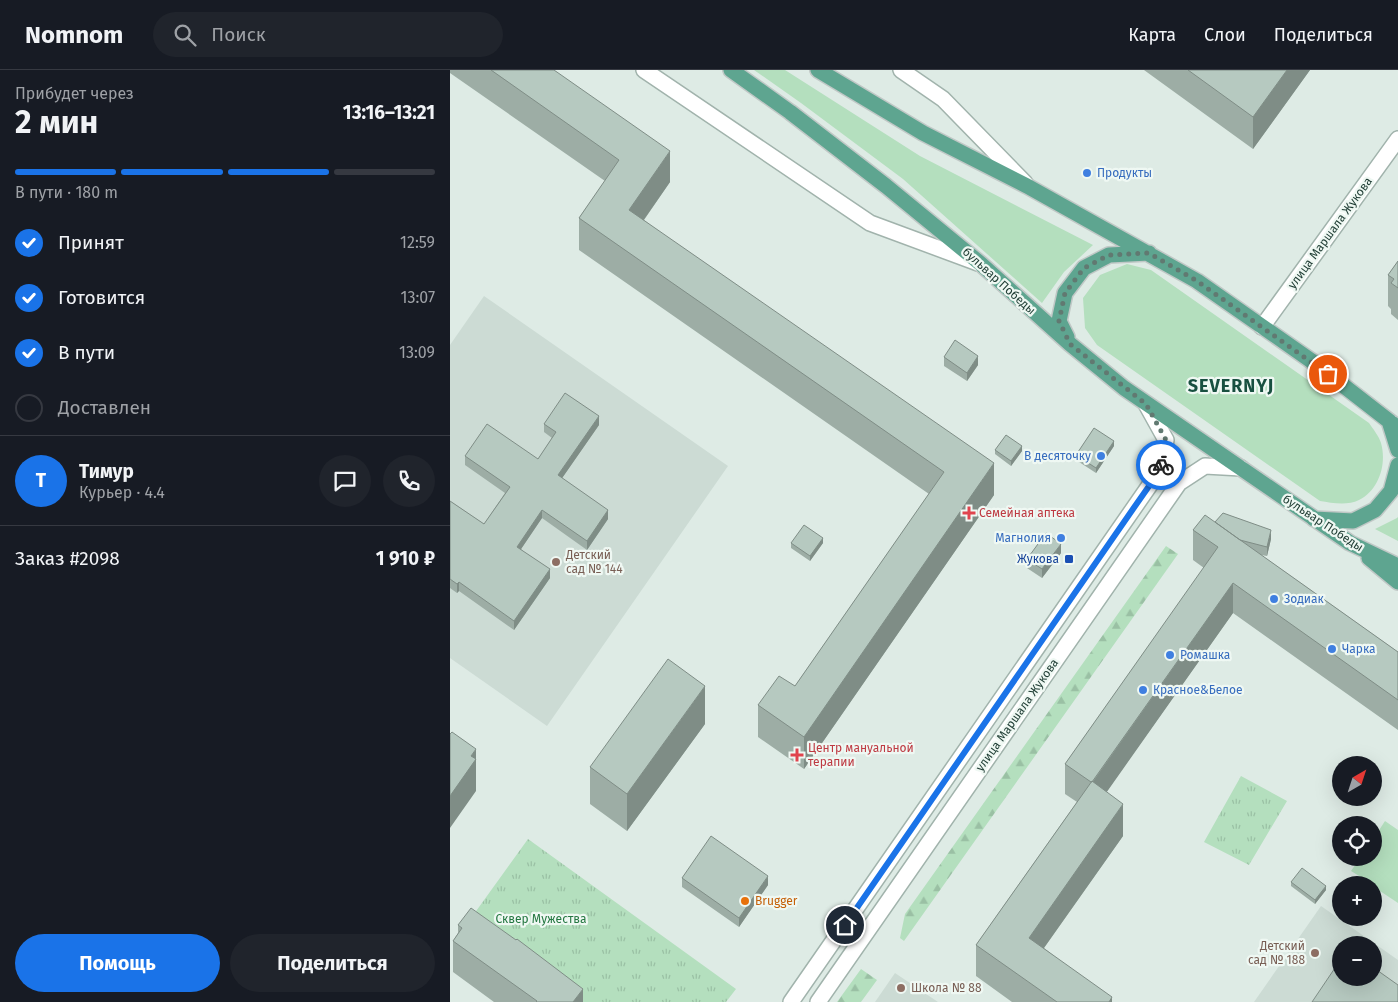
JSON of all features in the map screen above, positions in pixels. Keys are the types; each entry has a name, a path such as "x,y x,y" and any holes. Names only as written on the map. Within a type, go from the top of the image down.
{"main road":[{"name":"бульвар Победы","path":"731,70 790,112 886,186 981,264 1070,344 1146,404 1350,543 1398,566"},
{"path":"818,70 923,133 1027,186 1197,281 1313,362 1394,424 1398,450"},
{"path":"1070,344 1059,321 1065,293 1084,268 1109,255 1149,253"},
{"path":"1314,519 1353,521 1375,510 1391,491 1398,465"},
{"path":"1350,543 1398,582"}],"street":[{"path":"644,70 870,223 981,264"},
{"path":"901,70 943,99 1027,186"},
{"name":"улица Маршала Жукова","path":"1262,327 1398,139"},
{"name":"улица Маршала Жукова","path":"791,1002 1161,469 1166,440 1146,404"},
{"name":"улица Маршала Жукова","path":"818,1002 1179,483 1205,466 1240,468"}],"shaded area":[{"name":"Детский сад № 144","path":"484,296 728,466 547,726 450,658 450,345"},
{"name":"Детский сад № 188","path":"1321,906 1332,914 1332,926 1350,926 1364,936 1332,936 1332,986 1382,986 1382,949 1398,960 1398,1002 1254,1002"},
{"name":"Школа № 88","path":"895,973 938,1002 875,1002"}],"green space":[{"path":"754,70 785,70 920,156 1093,245 1064,272 1042,303 903,179"},
{"path":"1127,264 1151,270 1369,423 1379,438 1383,451 1380,476 1372,490 1366,496 1350,503 1340,504 1320,501 1097,345 1085,328 1083,298 1100,275"},
{"path":"1397,518 1398,541 1375,529"},
{"path":"1166,546 1178,554 904,941 900,938 905,914"},
{"path":"1241,776 1287,801 1249,865 1204,842"},
{"path":"1385,821 1398,830 1398,903 1382,892 1382,876 1359,876 1351,871 1354,866 1382,866 1382,826"},
{"name":"Сквер Мужества","path":"528,839 736,989 726,1002 557,1002 461,932"},
{"path":"861,969 877,980 861,1002 837,1002"}],"building":[{"path":"491,70 554,70 670,151 629,210 994,463 804,737 758,705 779,676 795,686 944,472 579,218 619,160"},
{"path":"1188,70 1287,70 1253,117"},
{"path":"1398,261 1398,288 1391,283 1394,279 1388,275"},
{"path":"955,340 978,356 967,373 944,357"},
{"path":"565,393 599,416 558,475 608,510 587,541 542,510 517,547 550,569 514,621 459,582 457,584 450,579 450,501 484,524 510,487 465,456 487,424 538,459 556,432 544,424"},
{"path":"1094,428 1114,441 1096,468 1076,455"},
{"path":"1006,435 1022,446 1011,461 995,450"},
{"path":"1223,513 1271,530 1267,547 1240,540 1215,522"},
{"path":"1205,515 1398,652 1398,700 1233,583 1091,782 1065,764 1218,547 1193,530"},
{"path":"804,525 823,538 810,556 791,543"},
{"path":"1046,533 1061,544 1042,569 1027,559"},
{"path":"668,659 705,686 627,794 590,767"},
{"path":"452,732 476,749 471,756 476,759 450,796 450,734"},
{"path":"1092,781 1123,804 1029,938 1112,997 1109,1002 1057,1002 976,945"},
{"path":"711,836 768,876 739,918 682,878"},
{"path":"1302,868 1326,886 1315,900 1291,882"},
{"path":"471,908 517,939 583,989 573,1002 536,1002 453,941 462,928 458,925"},
{"path":"1332,972 1332,986 1382,986 1382,974 1398,985 1398,1002 1312,1002"}],"way so far":[{"path":"1161,465 1166,440 1146,404 1070,344 1059,321 1065,293 1084,268 1109,255 1149,253 1197,281 1328,374"}],"place":[{"name":"Продукты","path":"1087,173"},
{"name":"В десяточку","path":"1101,456"},
{"name":"Семейная аптека","path":"969,513"},
{"name":"Магнолия","path":"1061,538"},
{"name":"Жукова","path":"1069,559"},
{"name":"Детский сад № 144","path":"556,562"},
{"name":"Зодиак","path":"1274,599"},
{"name":"Чарка","path":"1332,649"},
{"name":"Ромашка","path":"1170,655"},
{"name":"Красное&Белое","path":"1143,690"},
{"name":"Центр мануальной терапии","path":"797,755"},
{"name":"Brugger","path":"745,901"},
{"name":"Детский сад № 188","path":"1315,953"},
{"name":"Школа № 88","path":"901,988"}],"district":[{"name":"SEVERNYJ","path":"1231,386"}],"route":[{"path":"845,925 1161,469 1161,465"}]}
